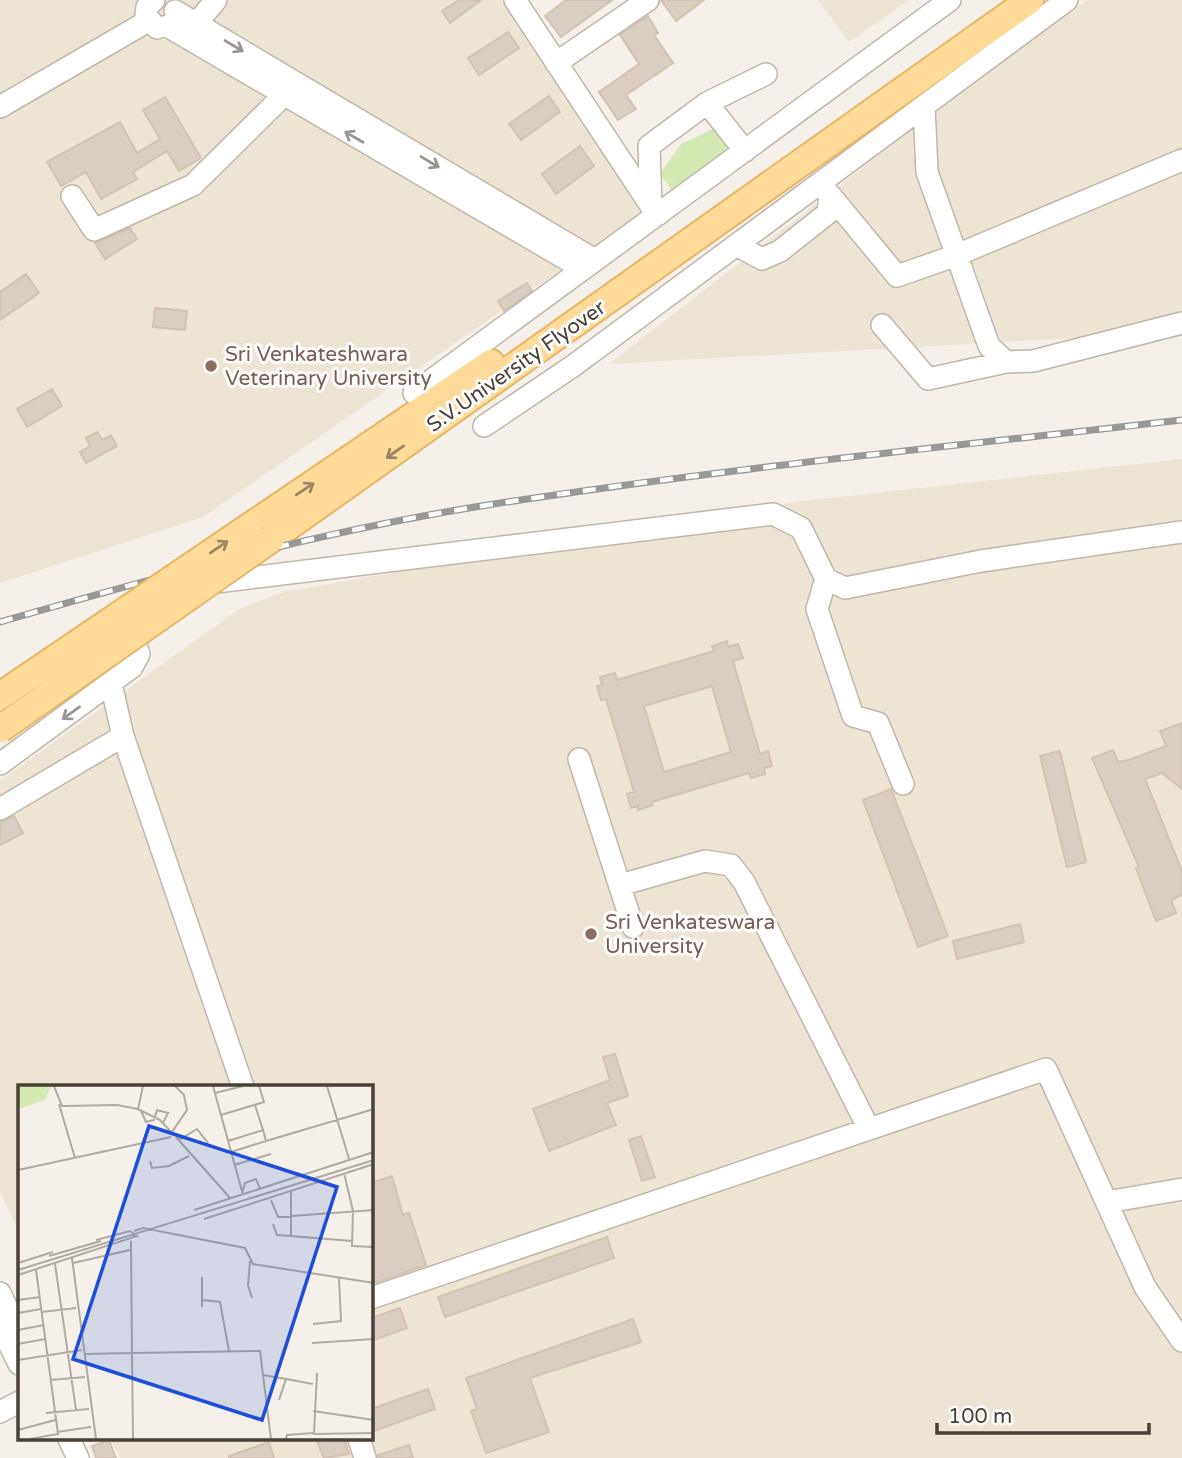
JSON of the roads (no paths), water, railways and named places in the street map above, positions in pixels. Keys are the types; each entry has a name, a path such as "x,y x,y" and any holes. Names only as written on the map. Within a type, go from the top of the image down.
{"main road":[{"name":"S.V.University Flyover","path":"0,696 601,288 1000,0"},
{"name":"S.V.University Flyover","path":"0,729 714,227 1030,0"}],"street":[{"path":"153,0 145,12 196,24 589,265"},
{"path":"196,24 216,0"},
{"path":"515,0 655,210"},
{"path":"556,63 648,0"},
{"path":"414,393 589,265 655,210 746,151 950,0"},
{"path":"484,426 573,366 736,245 824,189 923,106 1067,0"},
{"path":"164,15 283,96 589,265"},
{"path":"0,107 164,15"},
{"path":"655,210 649,146 707,103 766,74"},
{"path":"72,196 94,230 190,187 283,96"},
{"path":"707,103 746,151"},
{"path":"923,106 927,172 989,346 1006,362"},
{"path":"824,189 897,276 957,255 1182,160"},
{"path":"736,245 762,259 780,251 828,213 824,189"},
{"path":"881,325 928,379 1006,362 1033,361 1182,323"},
{"path":"0,682 88,626 107,620 135,599 157,589 773,514 801,528 826,579 845,587 981,561 1182,532"},
{"path":"826,579 817,610 853,716 878,723 903,784"},
{"path":"0,764 132,667 139,654 135,643 122,629 107,620"},
{"path":"111,684 123,736 242,1085"},
{"path":"0,809 123,736"},
{"path":"579,759 633,927"},
{"path":"620,885 705,861 731,865 744,882 869,1129"},
{"path":"373,1297 1046,1069 1145,1287 1182,1340"},
{"path":"1107,1202 1182,1189"},
{"path":"0,1293 18,1332"},
{"path":"0,1325 18,1362"},
{"path":"0,1412 18,1403"},
{"path":"54,1440 63,1458"},
{"path":"69,1440 78,1458"},
{"path":"359,1440 365,1458"}],"railway":[{"path":"0,622 295,543 475,507 739,470 1182,420"}],"place":[{"name":"Sri Venkateshwara Veterinary University","path":"211,366"},
{"name":"Sri Venkateswara University","path":"591,934"}]}
